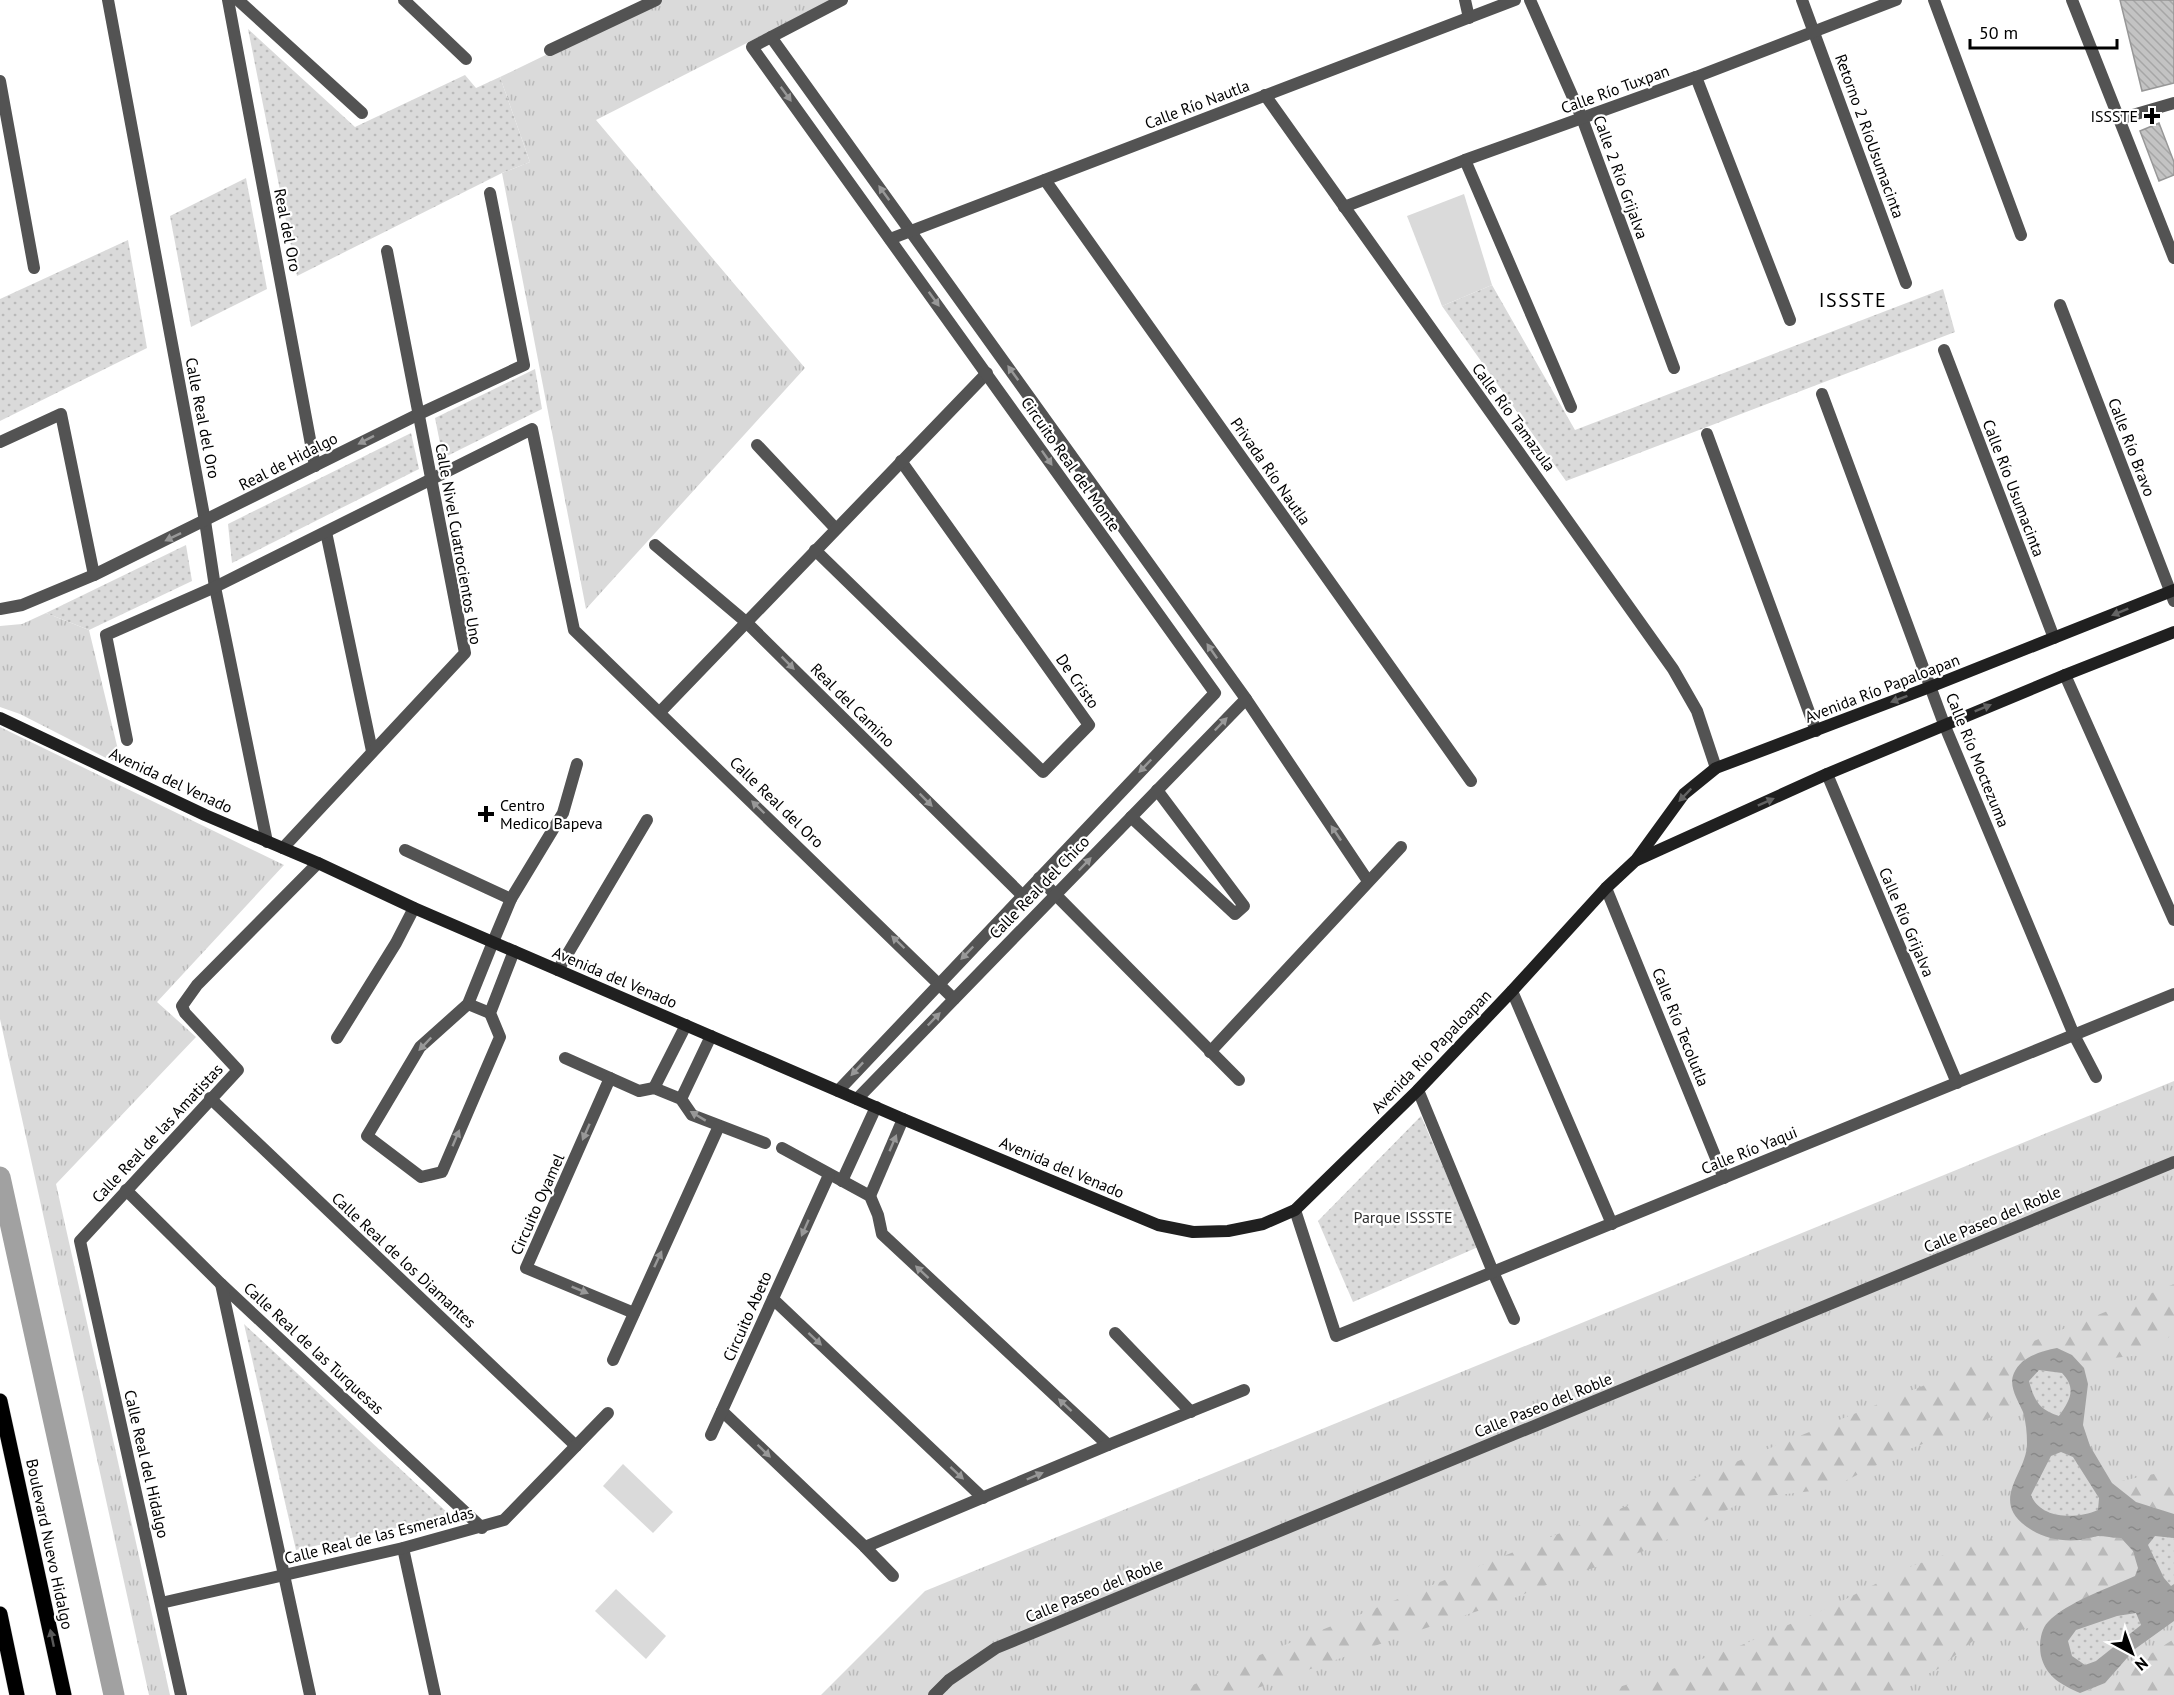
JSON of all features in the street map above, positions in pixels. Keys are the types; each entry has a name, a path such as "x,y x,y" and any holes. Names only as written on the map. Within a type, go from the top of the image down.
{"main road":[{"name":"Boulevard Nuevo Hidalgo","path":"0,1401 64,1695"},
{"path":"0,1614 17,1695"}],"street":[{"name":"Calle Real del Oro","path":"108,0 205,521 215,587 267,842"},
{"name":"Real del Oro","path":"228,0 315,466"},
{"path":"238,0 362,113"},
{"path":"404,0 466,59"},
{"path":"550,50 656,0"},
{"path":"771,37 842,0"},
{"path":"1465,0 1469,18"},
{"name":"Calle Río Nautla","path":"890,239 1515,0"},
{"name":"Calle 2 Río Grijalva","path":"1530,0 1582,118 1674,368"},
{"name":"Retorno 2 RíoUsumacinta","path":"1802,0 1906,283"},
{"name":"Calle Río Tuxpan","path":"1344,207 1465,160 1696,77 1896,0"},
{"path":"1934,0 2021,235"},
{"path":"2072,0 2174,258"},
{"name":"Circuito Real del Monte","path":"838,1091 1215,693 752,46 771,37 1246,699 1368,881"},
{"path":"1696,77 1790,320"},
{"path":"0,81 34,268"},
{"name":"Calle Río Tamazula","path":"1265,95 1673,669 1697,711 1716,768"},
{"path":"2119,119 2174,103"},
{"path":"1465,160 1571,407"},
{"name":"Privada Río Nautla","path":"1045,180 1471,781"},
{"name":"Real de Hidalgo","path":"0,609 22,606 94,575 419,414 524,365 490,193"},
{"name":"Calle Nivel Cuatrocientos Uno","path":"283,848 465,653 387,251"},
{"name":"Calle Río Bravo","path":"2060,305 2173,594"},
{"name":"Calle Río Usumacinta","path":"1944,350 2054,638"},
{"path":"660,712 987,373"},
{"name":"Calle Río Moctezuma","path":"1822,394 1944,724 2074,1035 2096,1077"},
{"path":"0,442 61,414 94,575"},
{"name":"Calle Real del Oro","path":"430,481 532,429 574,630 954,999"},
{"path":"1707,434 1816,731"},
{"path":"757,445 836,529"},
{"name":"De Cristo","path":"815,550 1043,772 1089,725 901,461"},
{"path":"127,740 106,635 215,587 430,481"},
{"path":"326,532 372,751"},
{"name":"Real del Camino","path":"655,545 746,622 1022,895"},
{"name":"Avenida Río Papaloapan","path":"1227,1231 1263,1224 1295,1210 1418,1090 1606,888 1636,860 1684,794 1716,768 2173,594"},
{"name":"Avenida Río Papaloapan","path":"1636,860 1944,724 2174,632"},
{"path":"2065,675 2174,920"},
{"name":"Calle Real del Chico","path":"857,1099 1246,699"},
{"name":"Avenida del Venado","path":"0,718 204,815 903,1119 1158,1225 1193,1232 1227,1231"},
{"path":"514,951 490,1013 500,1037 442,1172 421,1177 367,1136 420,1047 468,1004 511,899 563,813 576,764"},
{"name":"Calle Río Grijalva","path":"1827,774 1957,1083"},
{"path":"1131,817 1235,914 1244,906 1157,790"},
{"path":"558,970 647,820"},
{"path":"1210,1052 1401,847"},
{"path":"405,850 511,899"},
{"name":"Calle Real de las Amatistas","path":"80,1241 238,1070 185,1013 182,1006 197,985 318,863"},
{"path":"1039,878 1239,1080"},
{"name":"Calle Río Tecolutla","path":"1606,888 1724,1178"},
{"path":"337,1038 396,943 414,908"},
{"path":"1512,991 1612,1224"},
{"name":"Calle Río Yaqui","path":"1295,1210 1336,1336 2174,994"},
{"path":"468,1004 490,1013"},
{"path":"654,1088 686,1025"},
{"path":"681,1099 711,1036"},
{"path":"565,1058 639,1091 654,1088 681,1099 692,1115 765,1143"},
{"name":"Circuito Oyamel","path":"610,1078 526,1268 634,1313"},
{"path":"1418,1090 1493,1272 1515,1319"},
{"name":"Calle Real de los Diamantes","path":"210,1098 576,1446"},
{"path":"842,1182 876,1107"},
{"path":"870,1196 903,1119"},
{"path":"613,1360 719,1126"},
{"path":"782,1148 870,1196 878,1215 882,1234 1108,1445"},
{"name":"Calle Paseo del Roble","path":"934,1695 949,1680 996,1648 2174,1162"},
{"name":"Circuito Abeto","path":"711,1435 829,1175"},
{"name":"Calle Real de las Turquesas","path":"126,1190 221,1284 482,1528"},
{"name":"Calle Real del Hidalgo","path":"80,1241 181,1695"},
{"path":"221,1284 310,1695"},
{"path":"773,1299 983,1498"},
{"path":"1115,1334 1191,1412"},
{"path":"865,1547 1244,1390"},
{"path":"722,1411 893,1576"},
{"name":"Calle Real de las Esmeraldas","path":"161,1603 403,1548 482,1528 504,1520 608,1413"},
{"path":"403,1548 435,1695"}],"green space":[{"path":"659,0 831,0 596,120 805,368 586,609 502,173 530,162 500,77"},
{"path":"248,29 355,127 465,75 476,88 500,77 530,162 502,173 297,276"},
{"path":"246,178 267,289 191,327 170,216"},
{"path":"1464,194 1492,285 1442,306 1407,216"},
{"path":"128,240 147,348 0,421 0,299"},
{"path":"1492,285 1575,430 1943,289 1955,332 1566,481 1442,306"},
{"path":"535,369 542,409 443,458 435,418"},
{"path":"411,433 419,469 232,563 228,524"},
{"path":"186,545 192,581 89,630 46,613"},
{"path":"46,613 89,630 120,758 110,760 20,714 0,707 0,626 22,624"},
{"path":"0,727 284,865 157,1002 196,1037 56,1184 170,1695 149,1695 0,1019"},
{"path":"2174,1081 2174,1695 821,1695 925,1591"},
{"name":"Parque ISSSTE","path":"1421,1116 1478,1247 1353,1302 1318,1221"},
{"path":"2174,1284 2174,1334 2141,1355 2104,1359 2084,1368 2072,1355 2013,1374 2013,1391 2009,1408 1985,1420 1907,1450 1829,1489 1751,1498 1644,1551 1238,1695 1171,1695 1250,1659"},
{"path":"244,1324 451,1516 296,1550"},
{"path":"2039,1370 2062,1373 2067,1379 2070,1394 2059,1416 2042,1408 2033,1394 2029,1381"},
{"path":"2061,1452 2073,1457 2099,1498 2098,1510 2082,1516 2051,1513 2039,1506 2031,1495 2051,1455"},
{"path":"623,1464 673,1512 653,1533 603,1486"},
{"path":"2174,1466 2174,1514 2136,1502 2112,1483 2163,1472"},
{"path":"2026,1527 2043,1536 2080,1540 2097,1536 2121,1538 2133,1551 2138,1568 2135,1576 2072,1604 2047,1623 2005,1634 1978,1637 1938,1669 1885,1695 1596,1695 1737,1647 1830,1607 1909,1567"},
{"path":"2155,1536 2174,1538 2174,1584 2171,1586 2164,1578 2148,1545"},
{"path":"616,1589 666,1636 646,1659 595,1611"},
{"path":"2137,1613 2141,1625 2096,1661 2085,1665 2072,1656 2068,1641 2076,1630 2117,1616"},
{"path":"2174,1639 2174,1695 2077,1695 2105,1683"}],"water":[{"path":"2057,1348 2072,1355 2084,1368 2088,1384 2083,1425 2090,1446 2112,1483 2136,1502 2174,1514 2174,1538 2155,1536 2148,1545 2164,1578 2171,1586 2174,1584 2174,1621 2135,1649 2105,1683 2080,1693 2061,1683 2047,1670 2040,1652 2043,1629 2066,1608 2135,1576 2138,1568 2133,1551 2121,1538 2098,1536 2080,1540 2059,1540 2039,1534 2027,1527 2016,1517 2011,1507 2010,1497 2027,1444 2025,1420 2014,1393 2012,1378 2017,1367 2026,1359","holes":["2039,1370 2062,1373 2067,1379 2071,1389 2069,1400 2059,1416 2042,1407 2033,1394 2029,1381","2061,1452 2073,1457 2099,1498 2098,1510 2080,1515 2060,1515 2051,1513 2036,1503 2031,1495 2051,1456","2136,1613 2141,1625 2096,1661 2085,1665 2072,1656 2068,1641 2076,1630 2117,1616"]}],"building":[{"path":"2120,0 2174,0 2174,83 2142,91"},
{"path":"2159,123 2174,162 2174,175 2159,181 2140,131"}],"waterway":[{"path":"0,1177 114,1695"}],"place":[{"name":"ISSSTE","path":"2152,116"},
{"name":"Centro Medico Bapeva","path":"486,814"}],"district":[{"name":"ISSSTE","path":"1853,300"}]}
